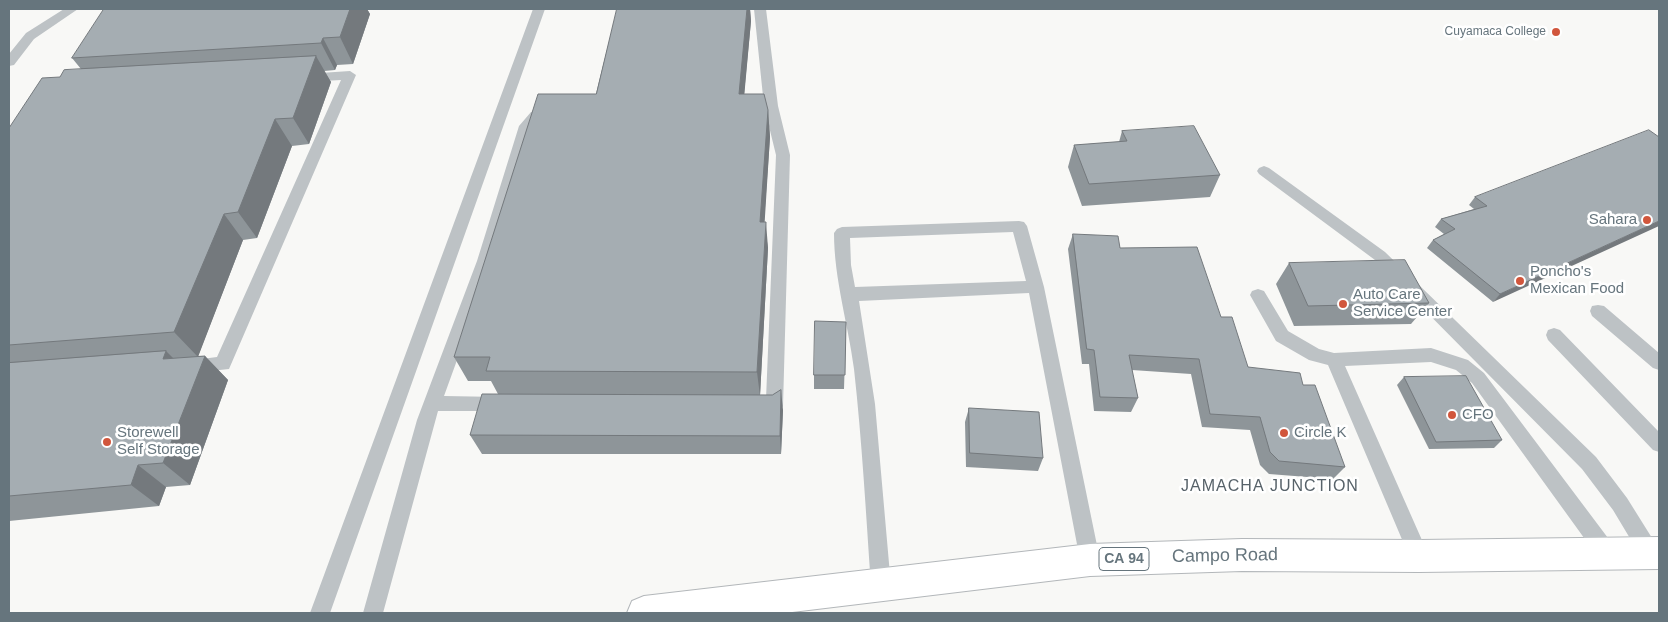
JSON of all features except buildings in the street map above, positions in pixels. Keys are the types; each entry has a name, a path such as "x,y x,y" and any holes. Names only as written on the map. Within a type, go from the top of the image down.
{"highway":[{"name":"Campo Road","path":"644,613 1090,560 1242,554 1419,556 1655,553"}],"lane":[{"path":"9,62 30,36 72,9"},
{"path":"320,613 539,9"},
{"path":"745,406 774,406 776,377 783,155 771,106 760,9"},
{"path":"174,367 222,364 350,75 291,79"},
{"path":"373,613 426,420 485,261 526,126 536,116 558,112"},
{"path":"1264,171 1380,256 1589,463 1655,553"},
{"path":"882,586 869,409 860,344 842,266 842,233 1019,226 1036,287 1090,560"},
{"path":"850,295 1036,287"},
{"path":"1258,295 1282,336 1315,355 1334,360 1432,355 1462,365 1478,378 1607,553"},
{"path":"1598,311 1659,363"},
{"path":"1554,335 1659,444"},
{"path":"1334,360 1419,556"},
{"path":"432,403 520,404"}],"place":[{"name":"Cuyamaca College","path":"1556,32"},
{"name":"Sahara","path":"1647,220"},
{"name":"Poncho's Mexican Food","path":"1520,281"},
{"name":"Auto Care Service Center","path":"1343,304"},
{"name":"CFO","path":"1452,415"},
{"name":"Circle K","path":"1284,433"},
{"name":"Storewell Self Storage","path":"107,442"}],"district":[{"name":"JAMACHA JUNCTION","path":"1270,487"}]}
